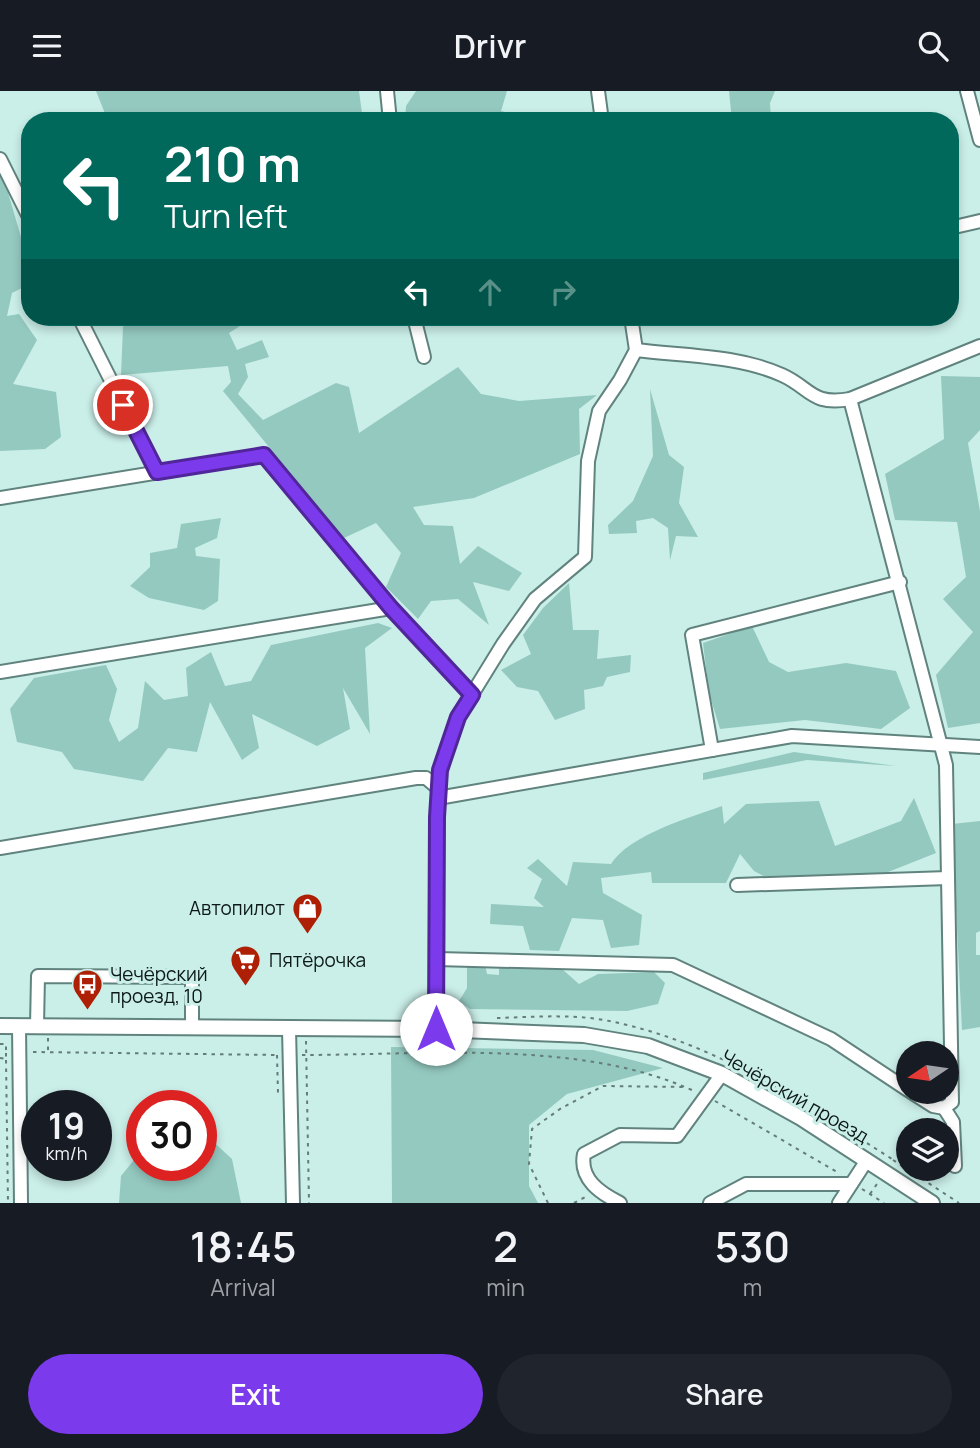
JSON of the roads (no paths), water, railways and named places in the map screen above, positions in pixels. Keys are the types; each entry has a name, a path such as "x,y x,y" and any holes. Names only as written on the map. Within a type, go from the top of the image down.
{"main road":[{"name":"Чечёрский проезд","path":"0,1026 436,1029 584,1035 648,1046 722,1073 867,1160 932,1203"}],"street":[{"path":"387,91 389,112"},
{"path":"598,91 601,112"},
{"path":"968,91 980,140"},
{"path":"0,159 21,201"},
{"path":"959,225 980,221"},
{"path":"84,326 157,472"},
{"path":"416,326 424,358"},
{"path":"436,1029 440,770 458,717 503,644 536,599 585,557 588,461 599,411 636,350 632,326"},
{"path":"636,350 747,364 783,375 813,397 836,402 850,399 980,346"},
{"path":"850,399 946,765 952,1102 944,1108"},
{"path":"0,498 264,455 391,608 472,695"},
{"path":"712,750 692,635 900,582"},
{"path":"0,672 391,608"},
{"path":"438,794 792,736 980,747"},
{"path":"0,848 416,778 426,778 438,794"},
{"path":"737,885 948,878"},
{"path":"436,959 673,965 831,1039 896,1082"},
{"path":"37,1026 37,977 192,977 192,1028"},
{"path":"19,1026 20,1203"},
{"path":"289,1029 293,1203"},
{"path":"620,1203 596,1191 583,1163 584,1154 620,1135 677,1136 722,1073"},
{"path":"930,1104 944,1108 950,1118"},
{"path":"839,1203 867,1160"},
{"path":"710,1203 746,1184 851,1183"}],"place":[{"name":"Автопилот","path":"308,935"},
{"name":"Пятёрочка","path":"246,987"},
{"name":"Чечёрский проезд, 10","path":"87,1012"}]}
